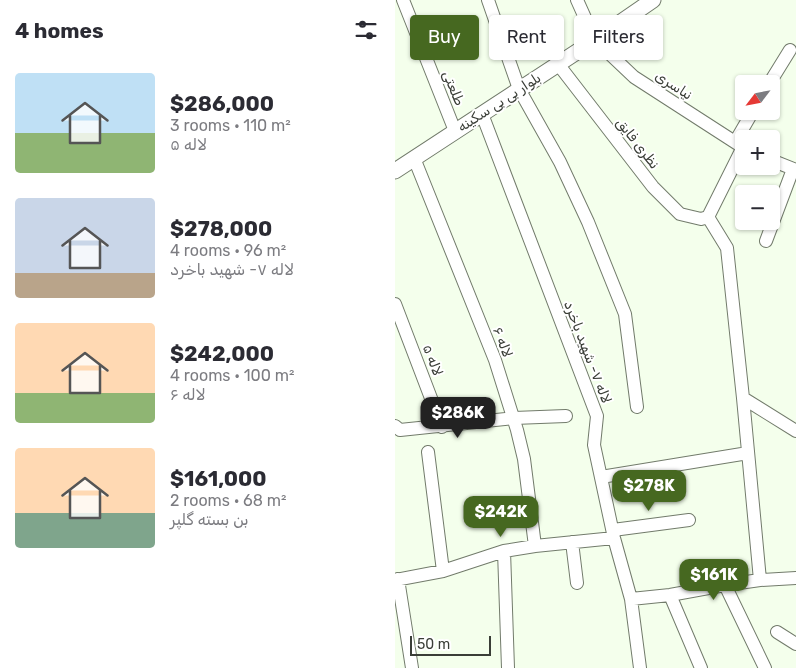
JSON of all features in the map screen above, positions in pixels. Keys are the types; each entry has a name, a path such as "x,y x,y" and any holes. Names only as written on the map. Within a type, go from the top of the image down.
{"main road":[{"name":"بلوار بی بی سکینه","path":"631,15 653,0"},
{"name":"بلوار بی بی سکینه","path":"395,171 574,54"}],"street":[{"name":"طلعتی","path":"403,0 455,131"},
{"path":"488,0 519,89 560,162 589,222 625,314 637,407"},
{"path":"577,0 584,15"},
{"path":"774,75 789,50"},
{"name":"نیاسری","path":"616,60 634,77 735,143"},
{"name":"نظری فایق","path":"558,64 653,188 680,214 701,219 709,217"},
{"name":"لاله ۷- شهید باخرد","path":"482,114 597,416 594,445 613,534 631,599 640,668"},
{"path":"735,157 709,217 727,248 749,453 760,580"},
{"name":"لاله ۶","path":"414,158 495,360 514,418 524,459 535,546"},
{"path":"766,241 795,170 780,164"},
{"name":"لاله ۵","path":"395,304 442,426"},
{"path":"743,398 796,431"},
{"path":"397,428 442,426 514,418 567,416"},
{"path":"428,452 443,570"},
{"path":"601,477 749,453"},
{"path":"412,668 397,579 443,570 504,551 572,542 689,520"},
{"path":"572,542 577,583"},
{"path":"504,551 508,668"},
{"path":"631,599 670,595 760,580 796,578"},
{"path":"725,585 765,668"},
{"path":"670,595 701,668"},
{"path":"777,632 796,644"}]}
